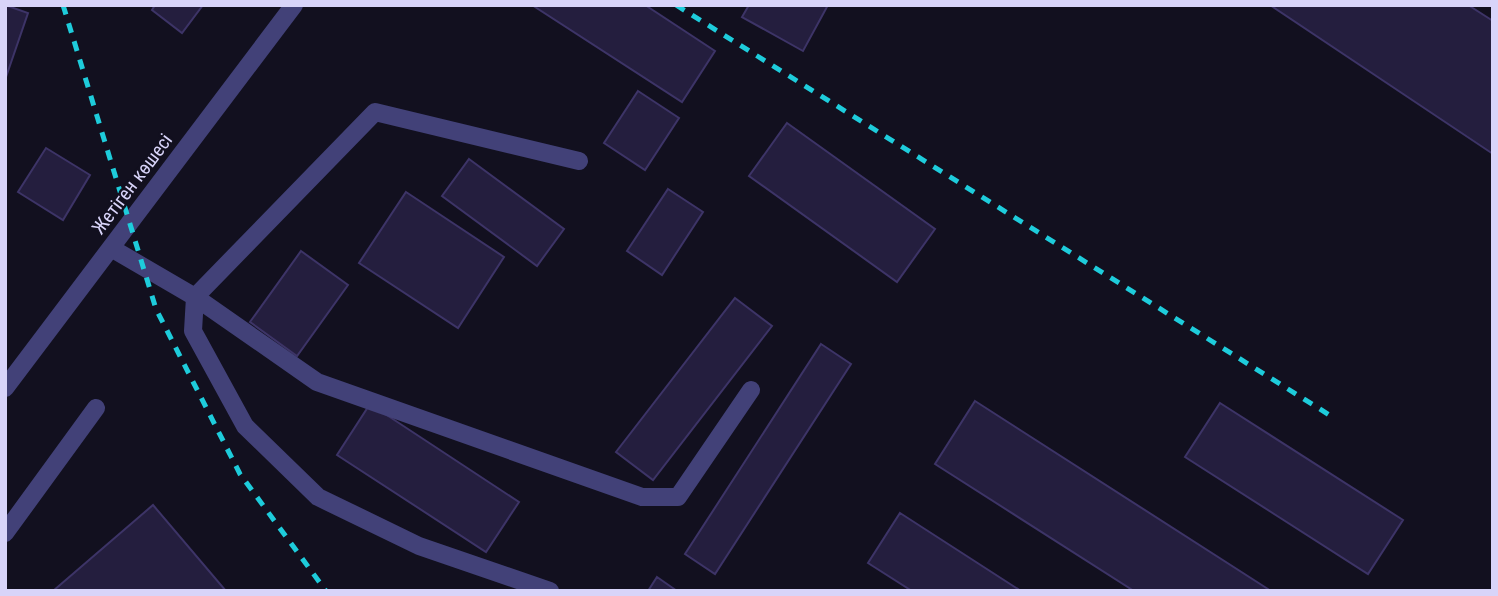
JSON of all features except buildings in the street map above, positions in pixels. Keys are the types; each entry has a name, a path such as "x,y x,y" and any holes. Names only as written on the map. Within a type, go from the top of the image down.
{"street":[{"name":"Жетіген көшесі","path":"5,388 294,5"},
{"path":"550,591 419,546 318,497 245,426 193,331 195,297 374,112 579,161"},
{"path":"111,247 195,297 317,382 642,497 678,496 751,390"},
{"path":"5,533 96,408"}],"railway":[{"path":"63,5 156,309 240,474 326,591"},
{"path":"676,5 1331,416"}]}
